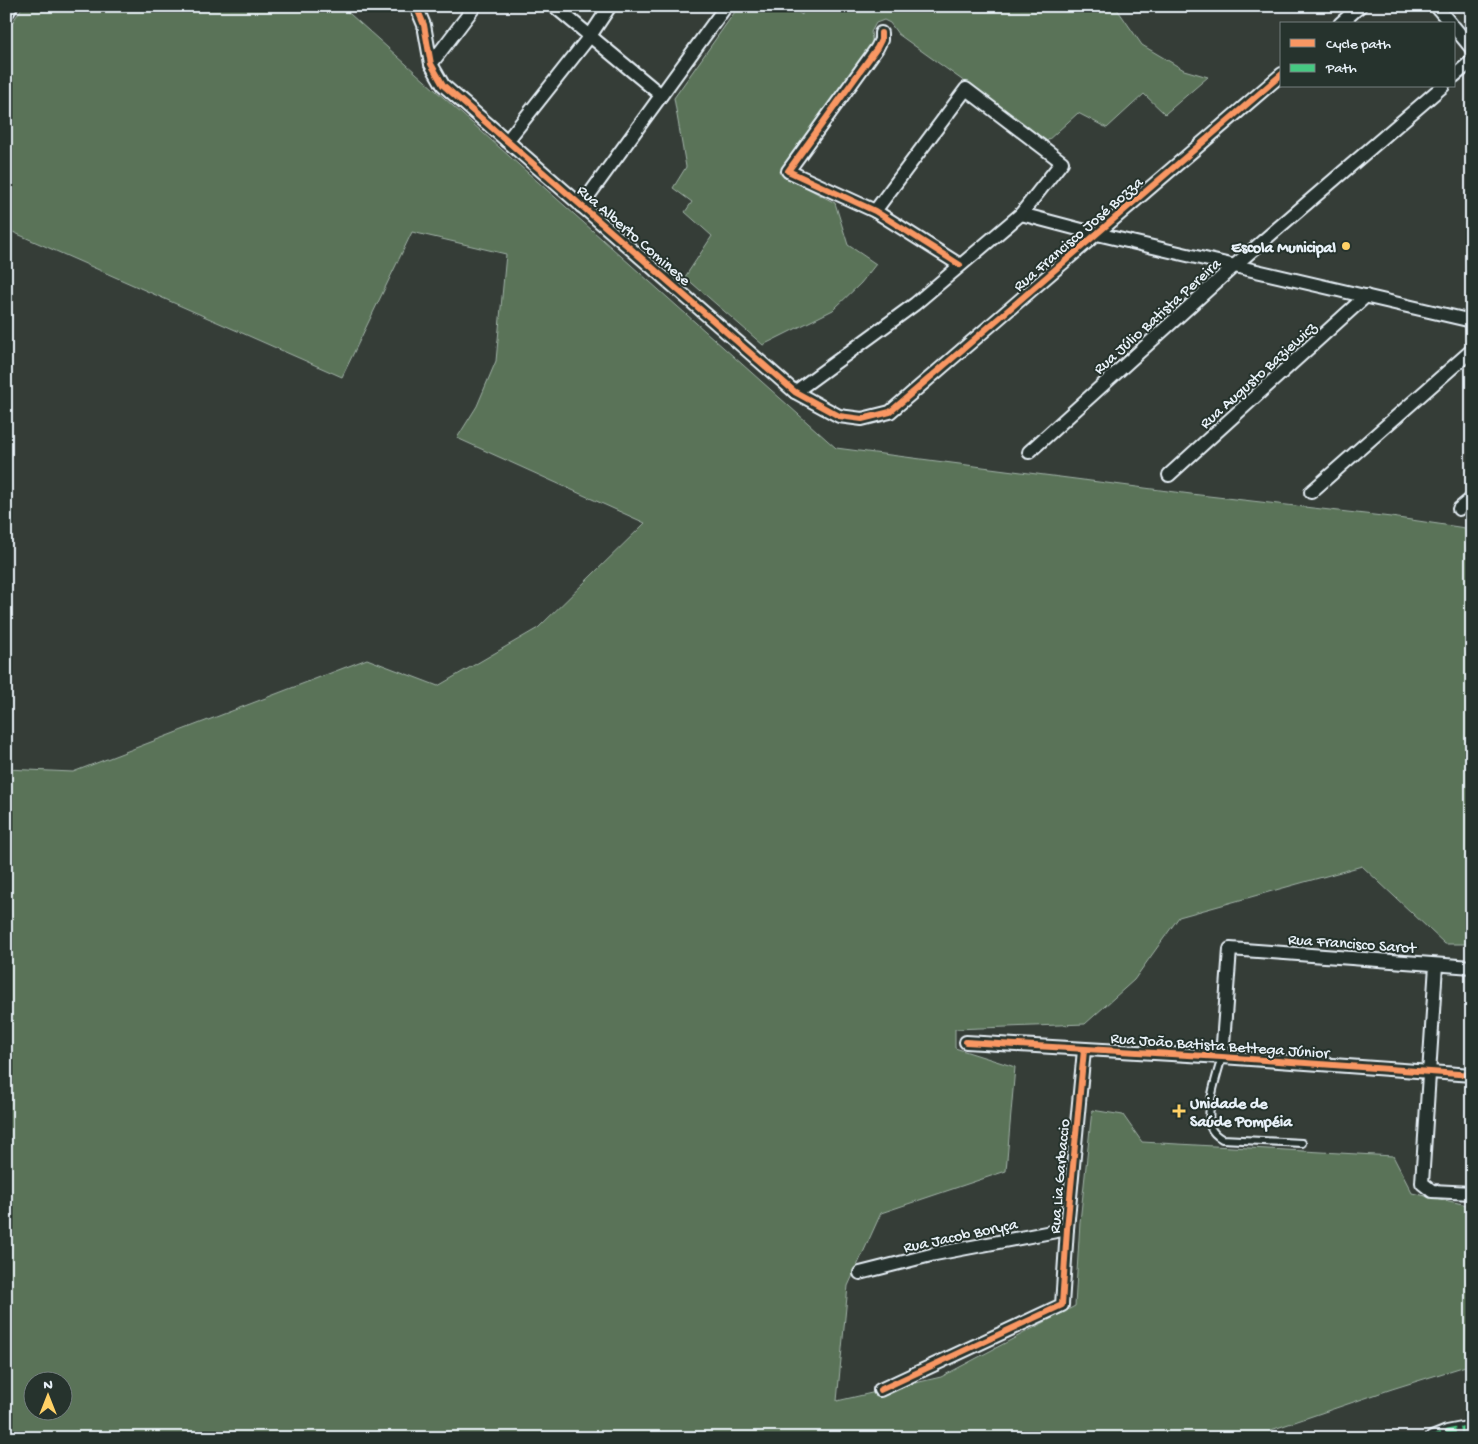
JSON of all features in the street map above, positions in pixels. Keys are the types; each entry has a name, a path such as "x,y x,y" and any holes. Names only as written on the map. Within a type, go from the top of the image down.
{"street":[{"path":"6,11 9,6"},
{"name":"Rua Alberto Cominese","path":"416,6 424,25 431,64 443,85 795,392 839,416 862,419 890,412"},
{"path":"431,64 475,6"},
{"path":"554,6 661,95"},
{"path":"507,141 590,36 610,6"},
{"path":"581,206 726,6"},
{"path":"1342,22 1360,6"},
{"path":"1436,6 1450,22"},
{"path":"1456,29 1472,49"},
{"path":"882,33 877,48 788,171 875,211 960,265"},
{"path":"1456,74 1472,61"},
{"name":"Rua Francisco José Bozza","path":"890,412 1280,76"},
{"name":"Rua Júlio Batista Pereira","path":"1029,452 1234,266 1441,88"},
{"path":"795,392 915,304 1021,214 1062,162 966,89 875,211"},
{"path":"1021,214 1097,234 1472,321"},
{"name":"Rua Augusto Baziewicz","path":"1169,476 1366,296"},
{"path":"1311,492 1472,350"},
{"path":"1459,509 1472,498"},
{"name":"Rua Francisco Sarot","path":"1222,1057 1230,949 1472,967"},
{"path":"1436,965 1422,1183 1432,1191 1472,1193"},
{"name":"Rua João Batista Bettega Júnior","path":"966,1042 1222,1057 1472,1075"},
{"name":"Rua Lia Garbaccio","path":"880,1390 1062,1305 1067,1229 1084,1050"},
{"name":"Rua Jacob Boryça","path":"860,1273 935,1254 1067,1229"},
{"path":"1432,1438 1447,1432 1472,1427"}],"lane":[{"path":"1222,1057 1210,1103 1210,1126 1214,1134 1222,1139 1302,1143"}],"green space":[{"path":"23,6 341,6 836,448 1191,494 1391,517 1472,529 1472,930 1469,944 1445,944 1362,866 1179,917 1134,980 1085,1024 955,1029 955,1048 1015,1067 1006,1171 881,1213 848,1286 837,1401 941,1377 1075,1306 1080,1222 1092,1110 1123,1115 1142,1142 1393,1156 1412,1193 1472,1206 1472,1364 1271,1430 1274,1438 6,1438 6,769 73,772 367,659 438,686 538,628 645,523 457,438 477,406 496,361 506,254 412,232 342,377 6,229 6,32"},
{"path":"739,6 790,6 802,15 802,6 1115,6 1142,45 1184,70 1208,77 1165,114 1144,94 1107,128 1078,113 1047,141 898,34 890,23 884,20 876,23 871,32 873,46 779,173 835,203 848,245 876,264 861,283 833,310 763,345 685,277 712,236 685,212 692,202 673,188 686,167 674,98"}],"marked path":[{"path":"1432,1438 1447,1432 1472,1427"}],"cycle path":[{"path":"416,6 424,25 431,64 443,85 795,392 839,416 862,419 890,412 1280,76"},
{"path":"881,33 881,40 877,48 788,171 875,211 960,265"},
{"path":"966,1042 1222,1057 1472,1075"},
{"path":"880,1390 1062,1305 1067,1229 1084,1050"}],"place":[{"name":"Escola Municipal","path":"1346,246"},
{"name":"Unidade de Saúde Pompéia","path":"1179,1111"}]}
